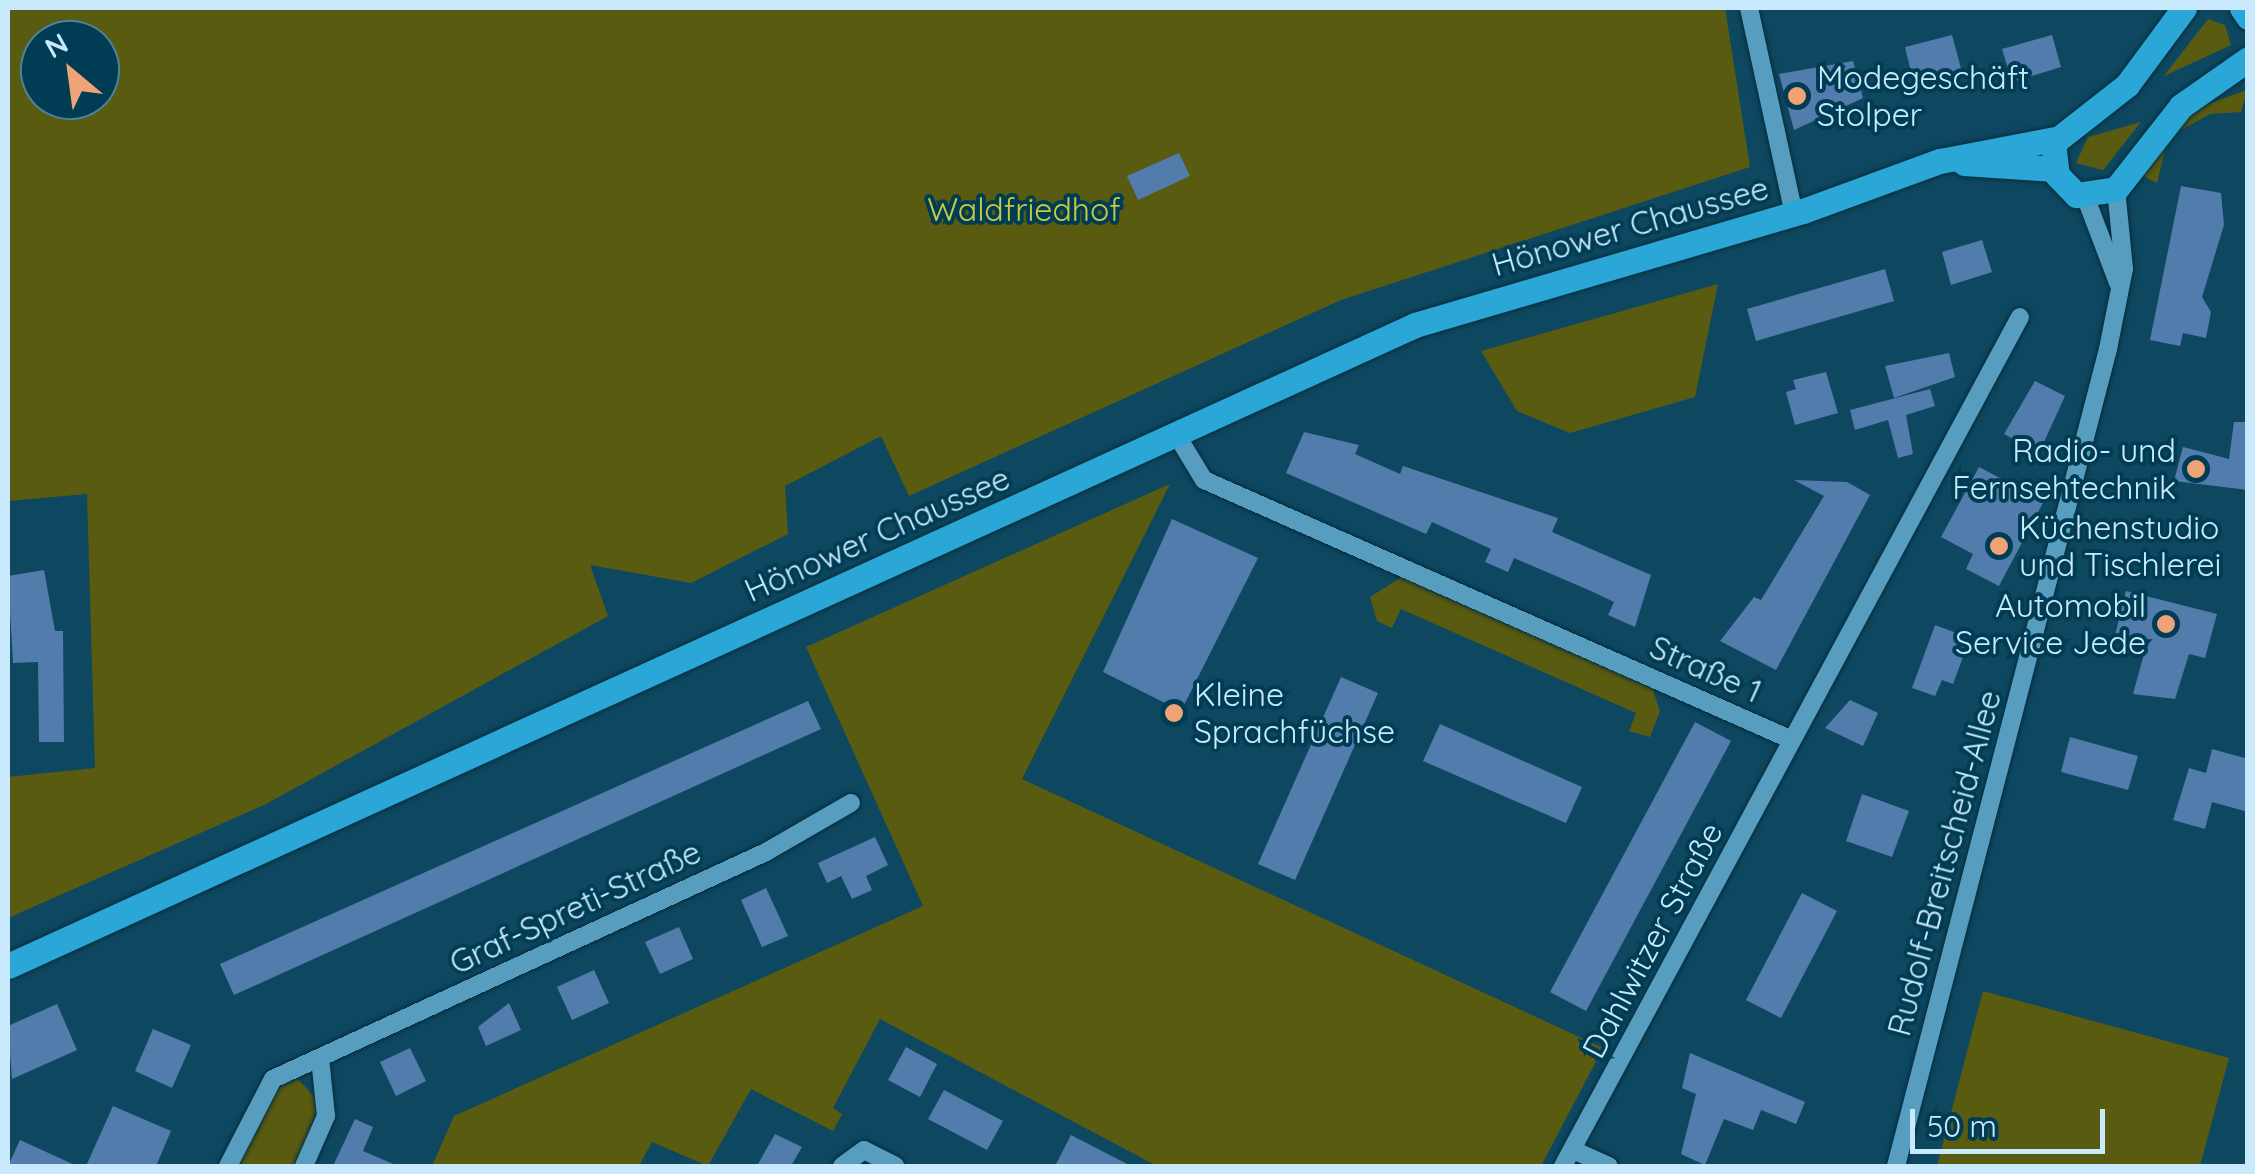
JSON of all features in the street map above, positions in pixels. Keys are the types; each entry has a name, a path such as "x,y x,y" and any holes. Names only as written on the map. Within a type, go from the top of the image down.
{"main road":[{"path":"2184,8 2127,85 2056,140 2054,169 2085,196 2116,188 2181,106 2244,68"},
{"path":"2242,8 2248,17"},
{"name":"Hönower Chaussee","path":"8,966 1176,434 1469,306 1794,214 1940,161 2056,140"},
{"name":"Hönower Chaussee","path":"1940,161 2054,169"}],"street":[{"name":"Hönower Chaussee","path":"1749,8 1794,214"},
{"name":"Rudolf-Breitscheid-Allee","path":"1896,1166 2118,283 2125,236 2116,188"},
{"path":"2085,196 2118,283"},
{"path":"1792,740 2020,317"},
{"name":"Straße 1","path":"1176,434 1204,480 1792,740"},
{"name":"Dahlwitzer Straße","path":"1568,1158 1792,740"},
{"name":"Graf-Spreti-Straße","path":"228,1166 264,1086 736,866 851,803"},
{"path":"304,1166 326,1116 320,1058"},
{"path":"842,1166 856,1151 895,1166"},
{"path":"1568,1158 1609,1166"}],"green space":[{"name":"Waldfriedhof","path":"8,8 1725,8 1750,167 1341,300 909,496 881,436 785,486 788,534 691,583 590,565 608,616 266,804 8,918 8,777 95,768 87,494 8,501"},
{"path":"2208,19 2225,25 2231,45 2164,76"},
{"path":"2247,90 2241,112 2210,114 2168,137 2157,183 2141,175 2165,136 2191,110"},
{"path":"2141,122 2103,170 2076,163 2088,137"},
{"path":"1718,284 1695,397 1570,433 1517,411 1481,351"},
{"path":"1170,484 1022,779 1603,1048 1541,1166 1157,1166 880,1019 833,1108 842,1114 833,1131 751,1089 708,1166 652,1142 639,1166 432,1166 454,1116 923,906 806,647"},
{"path":"1402,577 1652,687 1660,711 1650,737 1629,731 1636,713 1401,609 1392,628 1377,621 1370,597"},
{"path":"1983,991 2229,1058 2200,1166 1937,1166"},
{"path":"298,1079 319,1102 297,1166 237,1166 270,1091"}],"building":[{"path":"1952,35 1962,72 1914,85 1905,47"},
{"path":"2052,35 2061,67 2012,82 2002,49"},
{"path":"1853,61 1863,98 1794,130 1779,74"},
{"path":"1179,153 1190,176 1138,200 1127,176"},
{"path":"2181,186 2221,193 2224,225 2202,297 2211,312 2206,338 2183,333 2180,346 2150,340"},
{"path":"1982,240 1992,272 1951,285 1942,252"},
{"path":"1885,269 1894,301 1756,341 1747,309"},
{"path":"1949,353 1955,377 1894,398 1885,366"},
{"path":"1826,372 1838,413 1795,425 1786,392 1796,389 1793,380"},
{"path":"2035,381 2065,396 2039,453 2004,434"},
{"path":"1930,389 1935,406 1906,415 1913,454 1898,458 1888,420 1855,430 1850,410"},
{"path":"2234,422 2248,422 2248,490 2174,481 2183,447 2229,459"},
{"path":"1304,432 1359,445 1355,454 1400,474 1403,466 1558,518 1552,532 1651,575 1635,627 1608,615 1614,602 1591,591 1514,558 1508,572 1485,562 1491,549 1432,522 1426,534 1286,473"},
{"path":"1979,467 2044,501 1999,586 1966,569 1973,554 1941,537"},
{"path":"1794,480 1847,482 1870,495 1776,670 1720,641 1754,597 1761,600 1824,496"},
{"path":"1172,519 1258,558 1181,711 1103,672"},
{"path":"44,570 55,631 63,631 64,742 39,742 38,662 13,663 8,576"},
{"name":"Automobil Service Jede","path":"2126,591 2217,614 2205,658 2189,654 2175,699 2133,694 2147,643 2115,635"},
{"path":"1935,625 1970,638 1953,684 1942,680 1935,696 1912,688"},
{"path":"1341,677 1378,693 1295,880 1258,864"},
{"path":"1850,700 1878,713 1863,746 1825,728"},
{"path":"808,701 821,729 234,995 220,964"},
{"path":"1695,722 1731,741 1586,1011 1550,992"},
{"path":"1440,724 1582,787 1566,823 1423,761"},
{"path":"2070,737 2138,756 2128,790 2061,772"},
{"path":"2212,749 2248,759 2248,812 2212,802 2205,829 2173,820 2189,768 2206,773"},
{"path":"1862,794 1909,811 1892,857 1846,841"},
{"path":"875,837 888,865 866,876 872,890 852,899 841,876 827,883 818,863"},
{"path":"766,888 788,936 762,947 741,900"},
{"path":"1802,893 1837,911 1781,1018 1746,1000"},
{"path":"679,927 693,959 660,974 645,942"},
{"path":"594,970 609,1003 572,1020 557,987"},
{"path":"509,1003 521,1030 486,1046 478,1027"},
{"path":"57,1004 77,1050 12,1079 8,1026"},
{"path":"153,1029 191,1045 172,1088 135,1071"},
{"path":"906,1047 937,1064 920,1097 888,1080"},
{"path":"410,1048 426,1081 396,1096 380,1062"},
{"path":"1690,1053 1805,1102 1796,1124 1761,1110 1753,1130 1724,1119 1705,1165 1681,1154 1696,1094 1682,1088"},
{"path":"944,1090 1003,1121 987,1150 928,1119"},
{"path":"113,1106 171,1131 156,1166 86,1166"},
{"path":"355,1119 373,1127 363,1151 398,1166 333,1166"},
{"path":"775,1134 802,1147 791,1166 757,1166"},
{"path":"1071,1135 1131,1166 1055,1166"},
{"path":"20,1140 77,1166 8,1166"}],"place":[{"name":"Modegeschäft Stolper","path":"1797,96"},
{"name":"Radio- und Fernsehtechnik","path":"2196,469"},
{"name":"Küchenstudio und Tischlerei","path":"1999,546"},
{"name":"Automobil Service Jede","path":"2166,624"},
{"name":"Kleine Sprachfüchse","path":"1174,713"}]}
